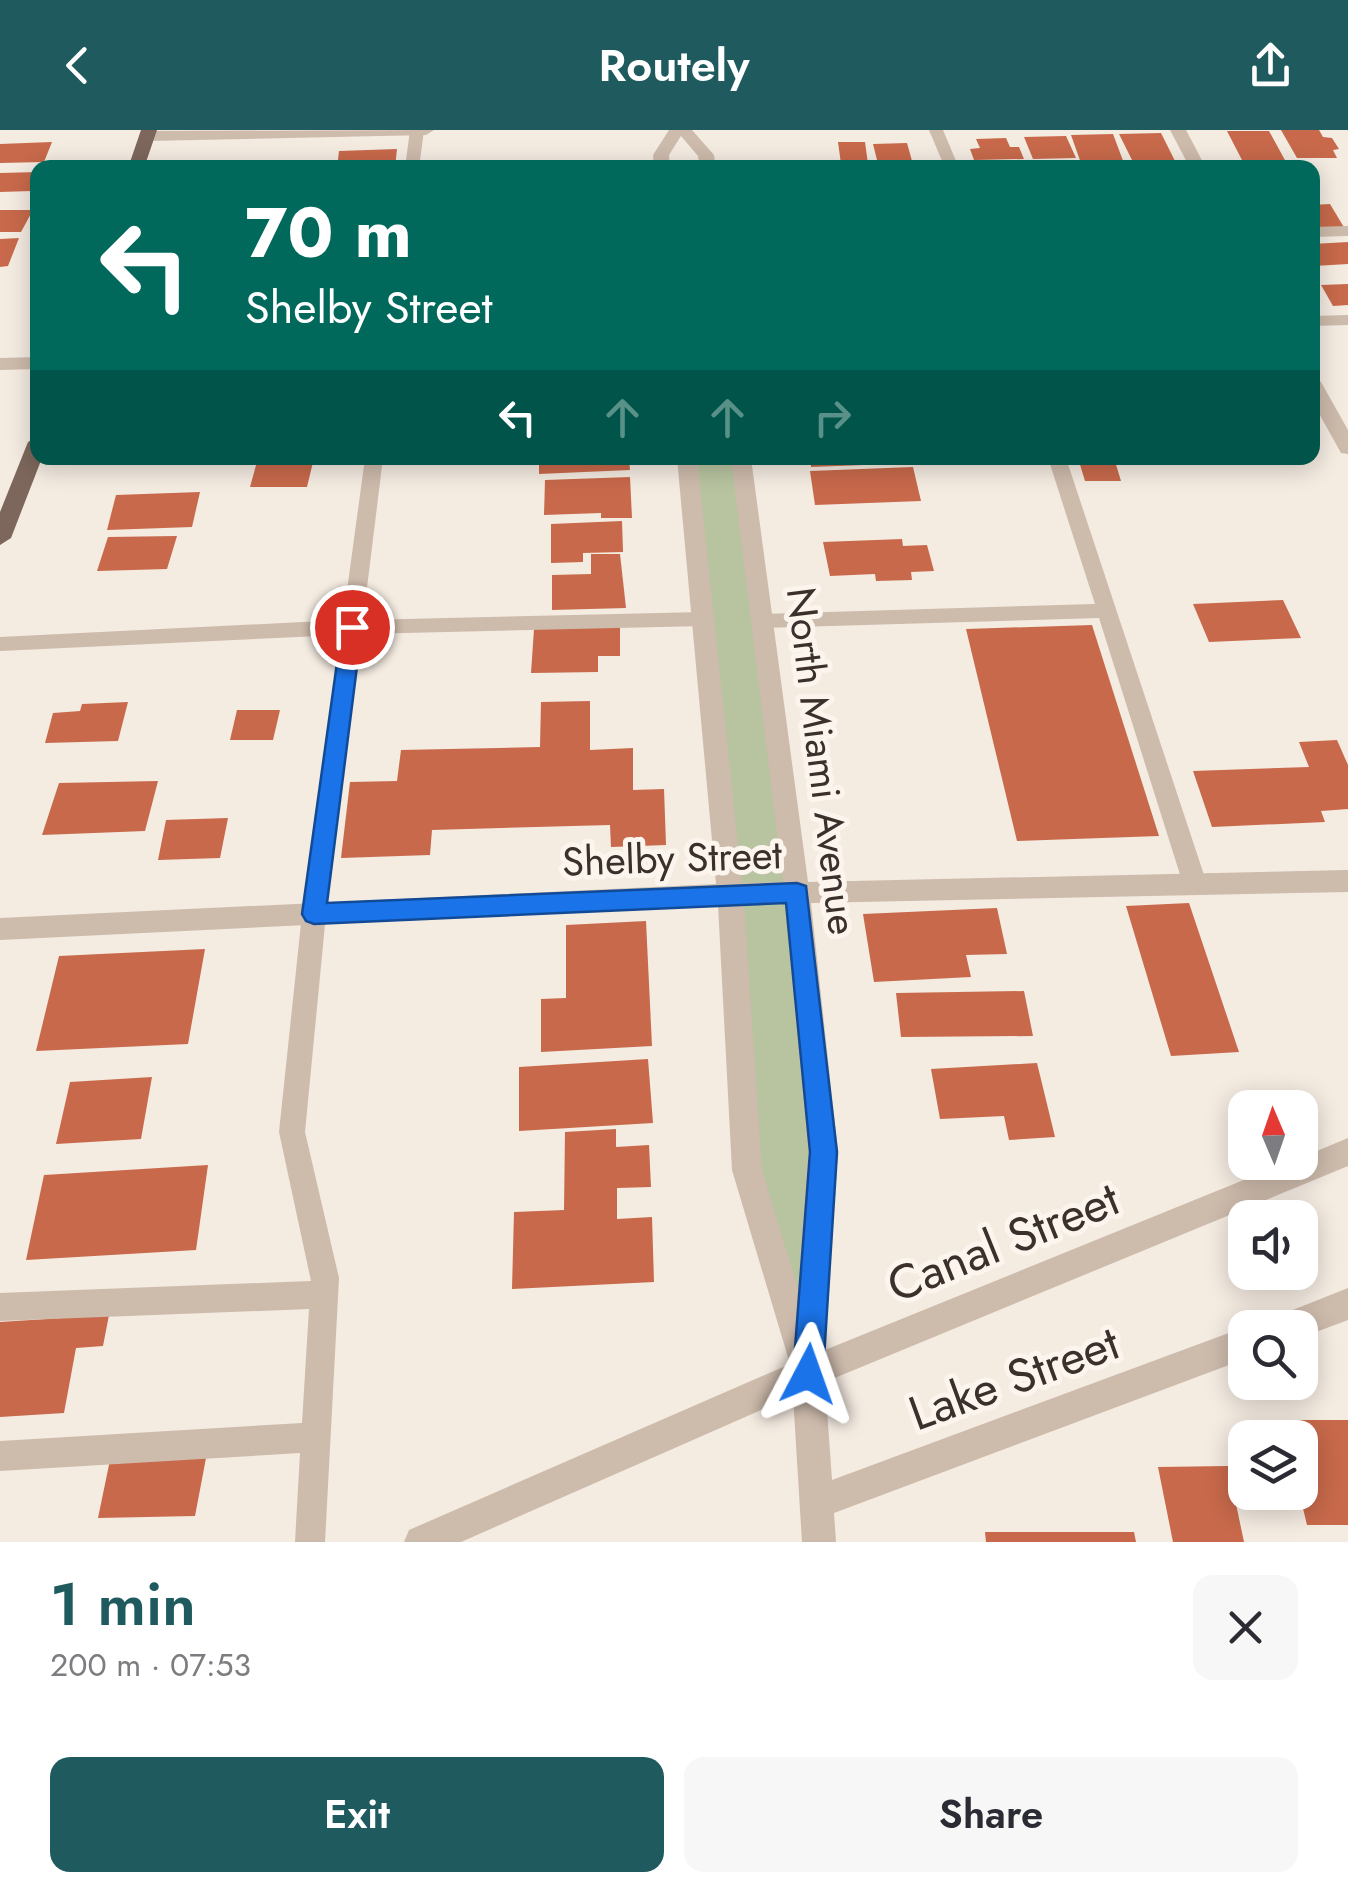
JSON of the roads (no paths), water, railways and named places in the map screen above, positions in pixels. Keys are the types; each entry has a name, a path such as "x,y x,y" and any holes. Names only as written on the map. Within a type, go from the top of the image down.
{"main road":[{"path":"139,160 148,133"},
{"path":"0,538 30,462"}],"street":[{"path":"148,133 426,130"},
{"path":"661,160 661,155 681,130 706,154 707,160"},
{"path":"1178,130 1194,160"},
{"path":"0,364 30,363"},
{"path":"1320,405 1348,448"},
{"name":"North Miami Avenue","path":"688,465 730,894 747,1170 808,1374"},
{"name":"North Miami Avenue","path":"742,465 797,892 823,1152 808,1374 819,1542"},
{"name":"Shelby Street","path":"0,929 730,894 1348,881"},
{"name":"Canal Street","path":"421,1542 808,1374 1348,1152"},
{"path":"1318,1316 1348,1304"},
{"name":"Lake Street","path":"816,1502 1228,1348"}],"lane":[{"path":"413,160 417,130"},
{"path":"936,130 949,160"},
{"path":"1320,232 1348,231"},
{"path":"1320,321 1348,320"},
{"path":"310,1542 325,1278 292,1132 314,914 373,465"},
{"path":"1060,465 1196,884"},
{"path":"762,620 1110,611"},
{"path":"0,644 352,627 703,618"},
{"path":"0,1307 324,1294"},
{"path":"0,1456 316,1437"}]}
